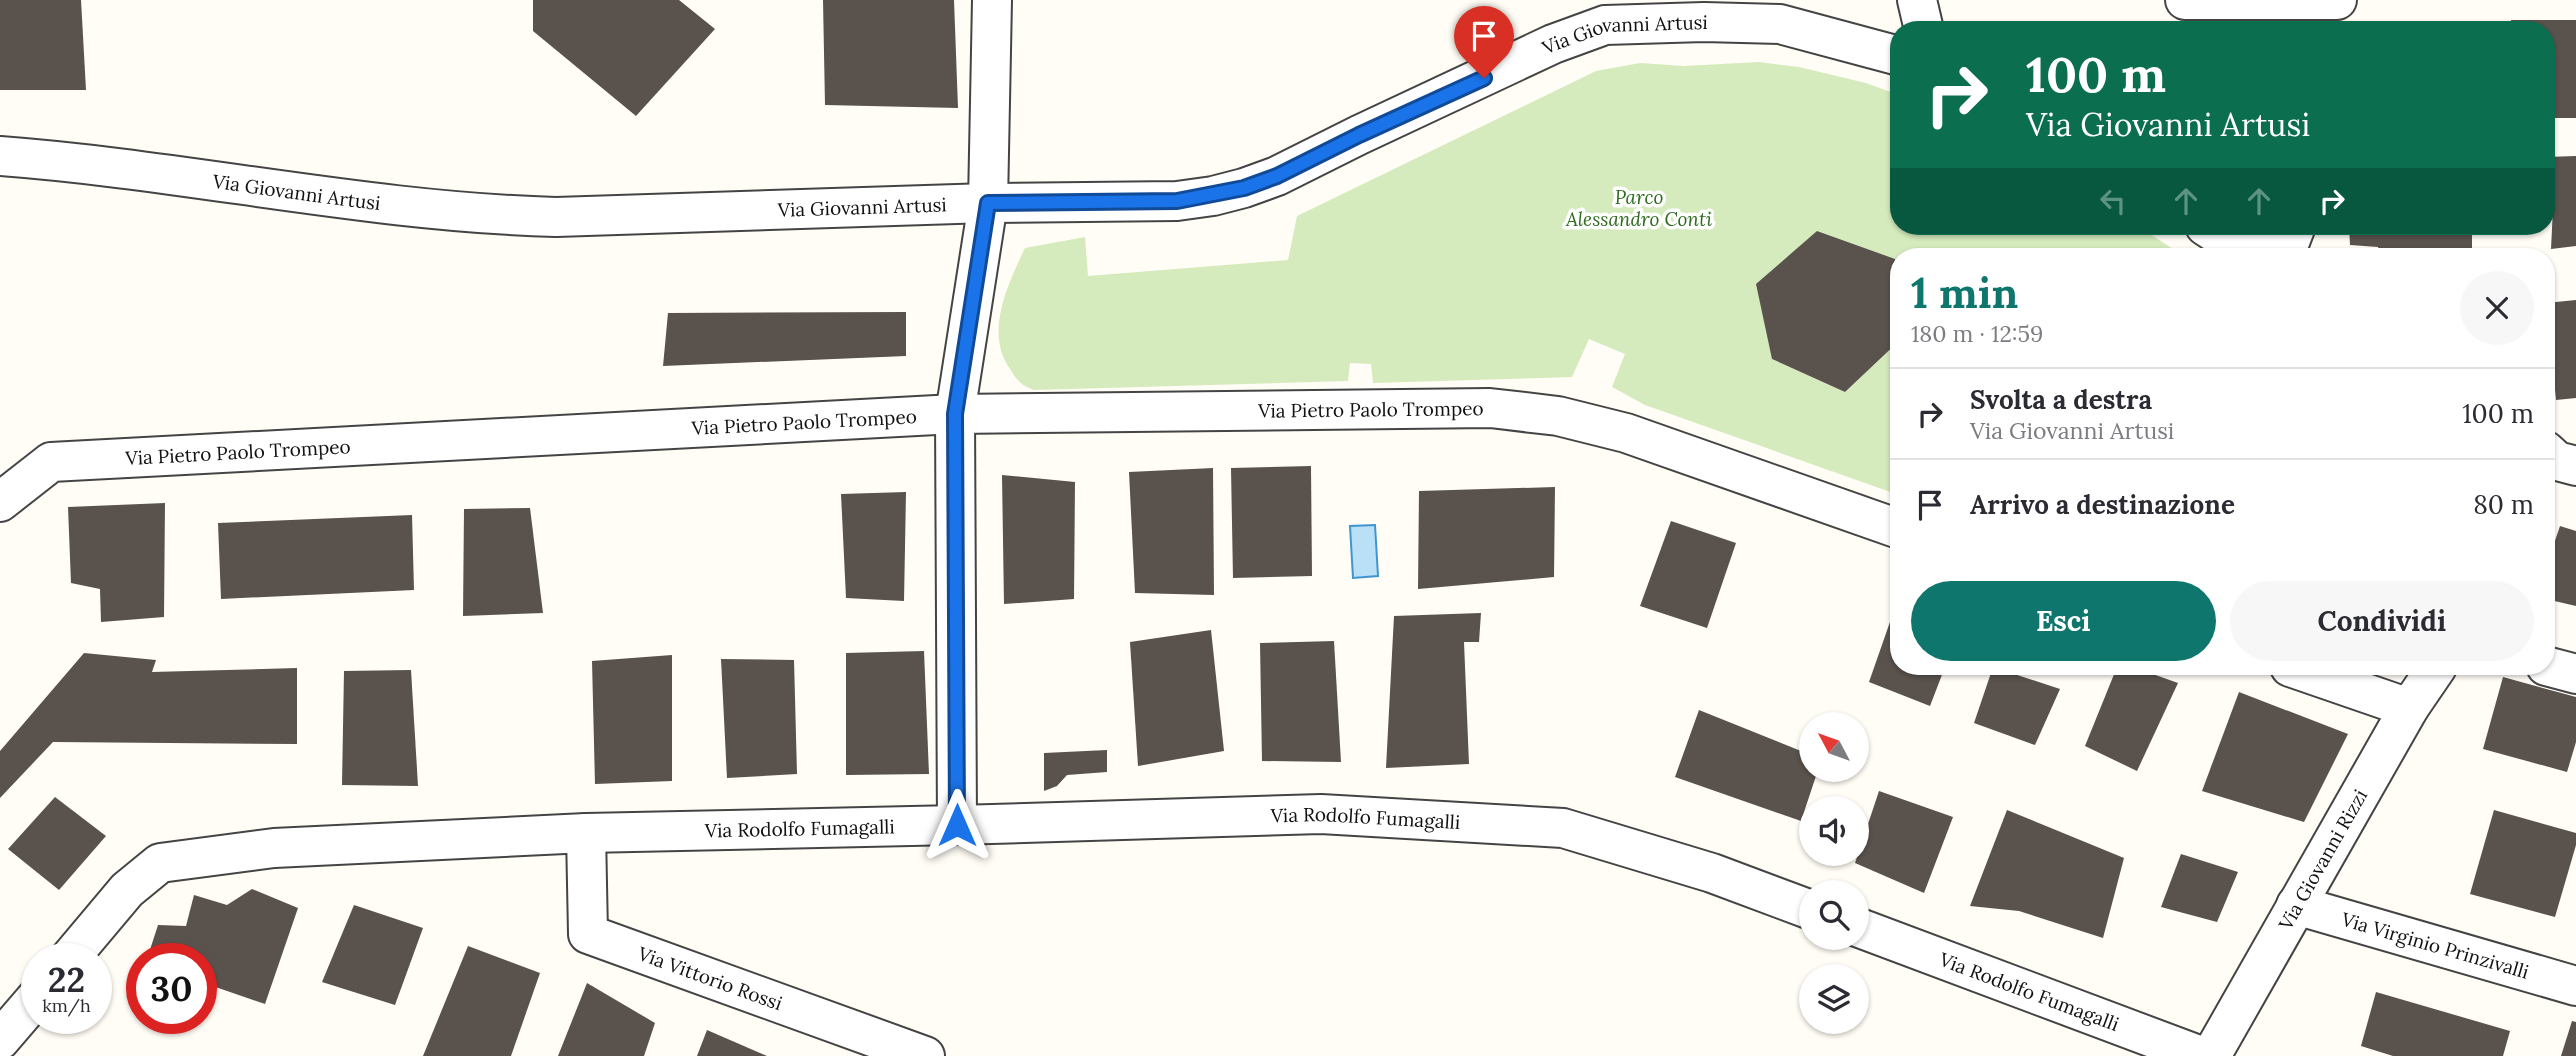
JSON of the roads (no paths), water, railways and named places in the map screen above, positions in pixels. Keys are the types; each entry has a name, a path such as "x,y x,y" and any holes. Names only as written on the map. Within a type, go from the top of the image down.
{"street":[{"path":"957,825 955,414 988,203 992,0"},
{"path":"1917,0 1922,21"},
{"path":"2185,0 2289,10 2337,0"},
{"name":"Via Giovanni Artusi","path":"0,156 130,168 428,208 521,216 988,203 1177,201 1244,188 1277,176 1553,44 1605,25 1623,12 1780,24 1890,53"},
{"path":"2219,235 2231,243 2282,245"},
{"name":"Via Pietro Paolo Trompeo","path":"0,502 51,462 955,414 1467,408 1516,409 1578,420 1626,433 1890,526"},
{"path":"2555,459 2576,466"},
{"path":"2555,668 2576,674"},
{"path":"2313,675 2409,708"},
{"name":"Via Giovanni Rizzi","path":"2211,1056 2409,708 2432,675"},
{"name":"Via Rodolfo Fumagalli","path":"82,943 127,890 160,863 274,848 586,834 1321,814 1563,828 1712,873 1799,906"},
{"name":"Via Vittorio Rossi","path":"586,834 588,934 925,1056"},
{"name":"Via Virginio Prinzivalli","path":"2296,905 2576,986"},
{"name":"Via Rodolfo Fumagalli","path":"1869,932 2201,1056"},
{"path":"0,1040 21,1016"}],"water":[{"path":"1375,525 1378,576 1353,578 1350,526"}],"park label":[{"name":"Parco Alessandro Conti","path":"1639,208"}]}
